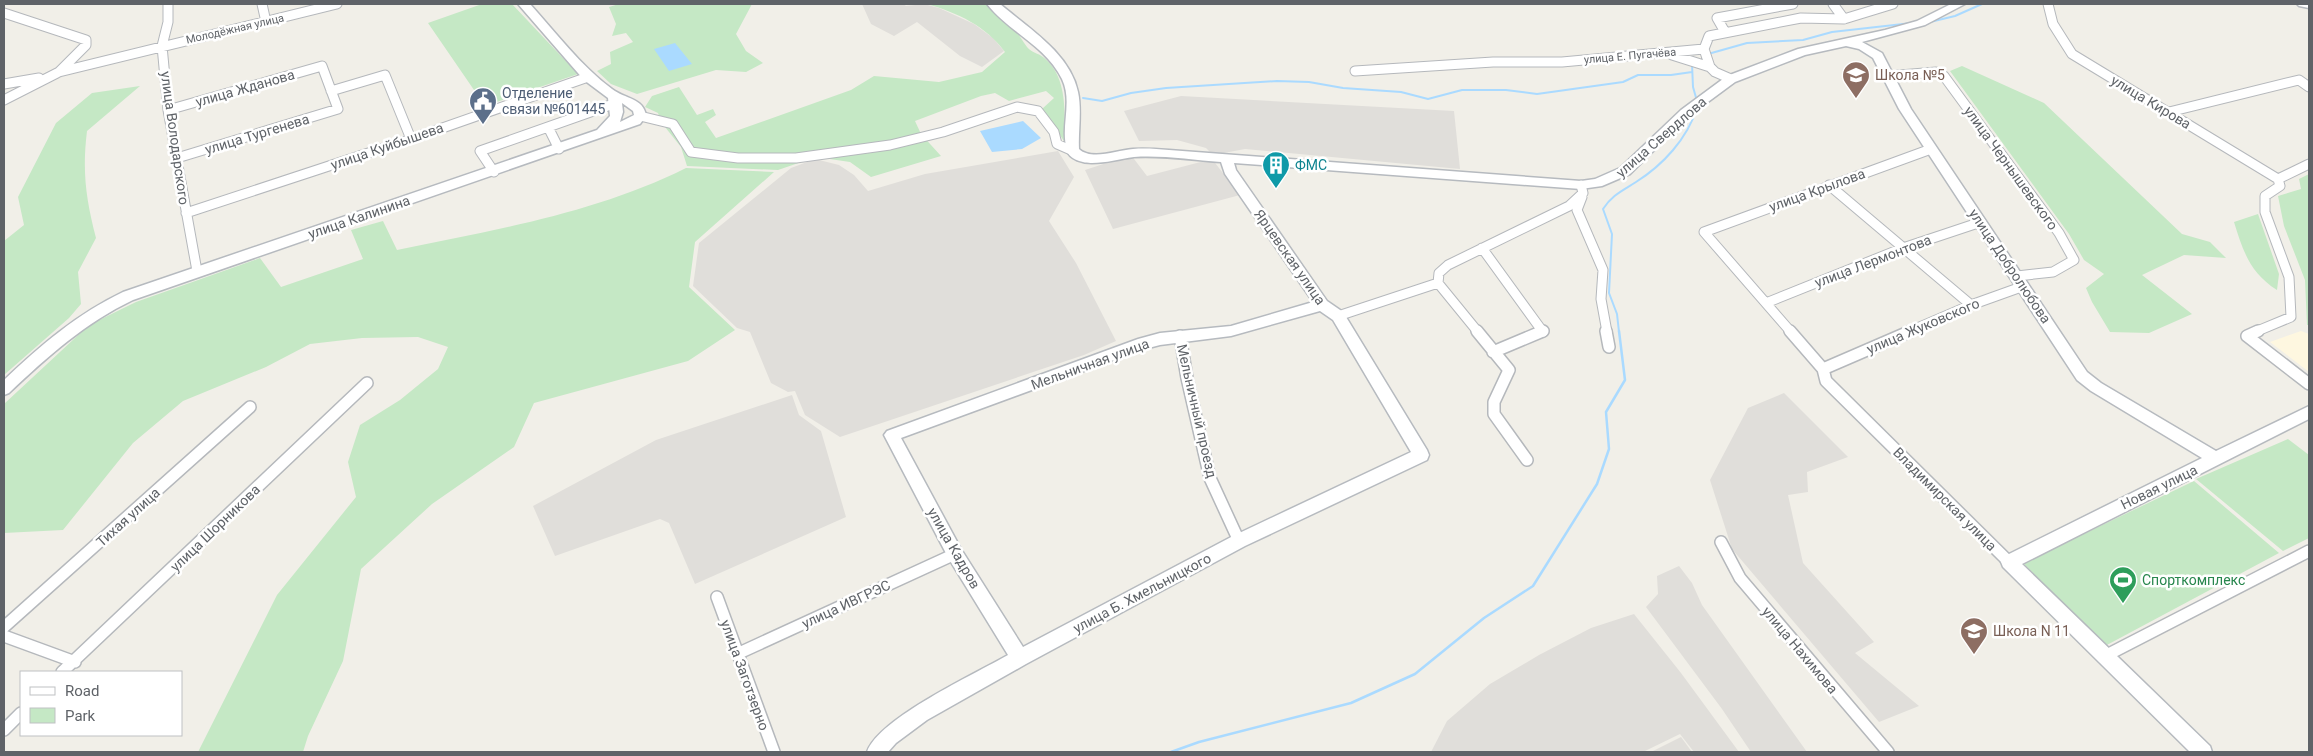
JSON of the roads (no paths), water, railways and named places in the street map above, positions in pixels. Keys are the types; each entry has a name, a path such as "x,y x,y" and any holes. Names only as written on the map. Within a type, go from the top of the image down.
{"street":[{"name":"улица Володарского","path":"168,4 168,22 162,46 168,110 197,271"},
{"path":"262,4 266,22"},
{"name":"Молодёжная улица","path":"59,72 337,4"},
{"path":"524,4 588,77 619,100 639,109 640,116 673,124 691,152 738,158 796,158 890,145 943,132 1017,107 1038,111 1054,132 1057,144 1073,150 1072,92 1068,76 1057,61 992,4"},
{"path":"1833,4 1844,19"},
{"path":"1710,67 1704,50 1709,36 1801,18 1844,19 1893,4"},
{"name":"улица Свердлова","path":"1073,150 1080,157 1086,159 1135,153 1226,158 1582,189 1625,171 1685,114 1731,79 1802,52 1888,33 1922,23 1959,4"},
{"name":"улица Кирова","path":"2048,4 2052,21 2059,36 2072,54 2278,179"},
{"path":"2304,4 2309,5"},
{"path":"1725,32 1717,18 1792,5 1801,18"},
{"path":"4,13 79,36 86,40 86,45 82,51 67,62 59,72 4,100"},
{"path":"1878,56 1876,44 1880,38 1888,33"},
{"path":"1841,43 1863,46 1878,56"},
{"name":"улица Е. Пугачёва","path":"1354,71 1492,62 1562,62 1613,56 1704,50"},
{"path":"1666,54 1710,67 1731,79"},
{"name":"улица Добролюбова","path":"1878,56 1905,110 2021,281 2082,376 2096,387 2216,459"},
{"name":"улица Жданова","path":"168,110 322,66 331,91"},
{"name":"улица Чернышевского","path":"1888,76 1936,72 1944,76 2059,233 2074,260 2053,272 2021,281"},
{"path":"331,91 384,75 411,139"},
{"path":"4,84 50,76"},
{"name":"улица Куйбышева","path":"186,213 411,139 588,77"},
{"path":"2169,112 2299,80 2309,87"},
{"name":"улица Тургенева","path":"176,158 338,109 331,91"},
{"path":"617,125 619,100"},
{"path":"494,172 480,151 619,100"},
{"name":"улица Калинина","path":"4,389 60,336 79,321 102,307 197,271 559,149 595,136 617,125 636,121 640,116"},
{"path":"548,126 559,149"},
{"name":"улица Крылова","path":"1704,232 1931,149"},
{"name":"Ярцевская улица","path":"1226,158 1230,171 1322,305 1338,316 1421,455"},
{"path":"2309,164 2278,179 2280,186 2265,196 2265,212 2289,277 2291,318 2247,336 2309,384"},
{"path":"1829,185 1971,305"},
{"path":"1527,460 1494,414 1494,402 1508,370 1438,283 1438,274 1448,265 1569,206 1582,189"},
{"path":"1582,189 1577,210 1603,270 1601,299 1609,347"},
{"name":"улица Лермонтова","path":"1766,303 1903,248 1981,222"},
{"name":"Владимирская улица","path":"1704,232 1823,369 1826,381 2203,752"},
{"path":"1482,248 1544,332 1493,352"},
{"name":"улица Жуковского","path":"1823,369 1971,305 2021,281"},
{"path":"1338,316 1438,283"},
{"name":"Мельничная улица","path":"892,435 1138,345 1180,336 1231,331 1322,305"},
{"name":"Мельничный проезд","path":"1180,336 1210,478 1239,541"},
{"name":"улица Шорникова","path":"63,671 75,662 367,383"},
{"name":"Тихая улица","path":"4,627 250,406"},
{"name":"Новая улица","path":"2009,562 2309,412"},
{"name":"улица Кадров","path":"892,435 955,554 1020,658"},
{"name":"улица Б. Хмельницкого","path":"876,752 889,737 921,714 1020,658 1239,541 1421,455"},
{"name":"улица Нахимова","path":"1721,542 1740,578 1888,752"},
{"path":"2105,656 2309,551"},
{"name":"улица ИВГРЭС","path":"737,654 955,554"},
{"name":"улица Заготзерно","path":"717,597 774,752"},
{"path":"4,636 75,662"},
{"path":"4,730 20,714"}],"water":[{"path":"675,43 692,64 669,71 654,49"},
{"path":"1023,121 1041,138 1022,149 992,152 980,131"}],"waterway":[{"path":"1930,22 1955,16 1982,4"},
{"path":"1708,54 1747,43 1803,40 1832,32 1912,23"},
{"path":"1692,64 1693,87 1697,101"},
{"path":"1083,98 1102,101 1131,93 1166,88 1277,81 1309,82 1343,88 1401,92 1428,99 1462,90 1506,90 1537,94 1623,82 1638,75 1671,75 1692,72"},
{"path":"1619,332 1617,314 1609,293 1612,234 1603,209 1614,197 1656,168 1665,159 1687,130 1697,108"},
{"path":"1171,752 1199,742 1351,703 1415,674 1484,618 1533,586 1597,484 1609,449 1606,412 1625,380 1619,331"}],"place":[{"name":"Школа №5","path":"1856,99"},
{"name":"Отделение связи №601445","path":"483,125"},
{"name":"ФМС","path":"1276,189"},
{"name":"Спорткомплекс","path":"2123,604"},
{"name":"Школа N 11","path":"1974,655"}]}
